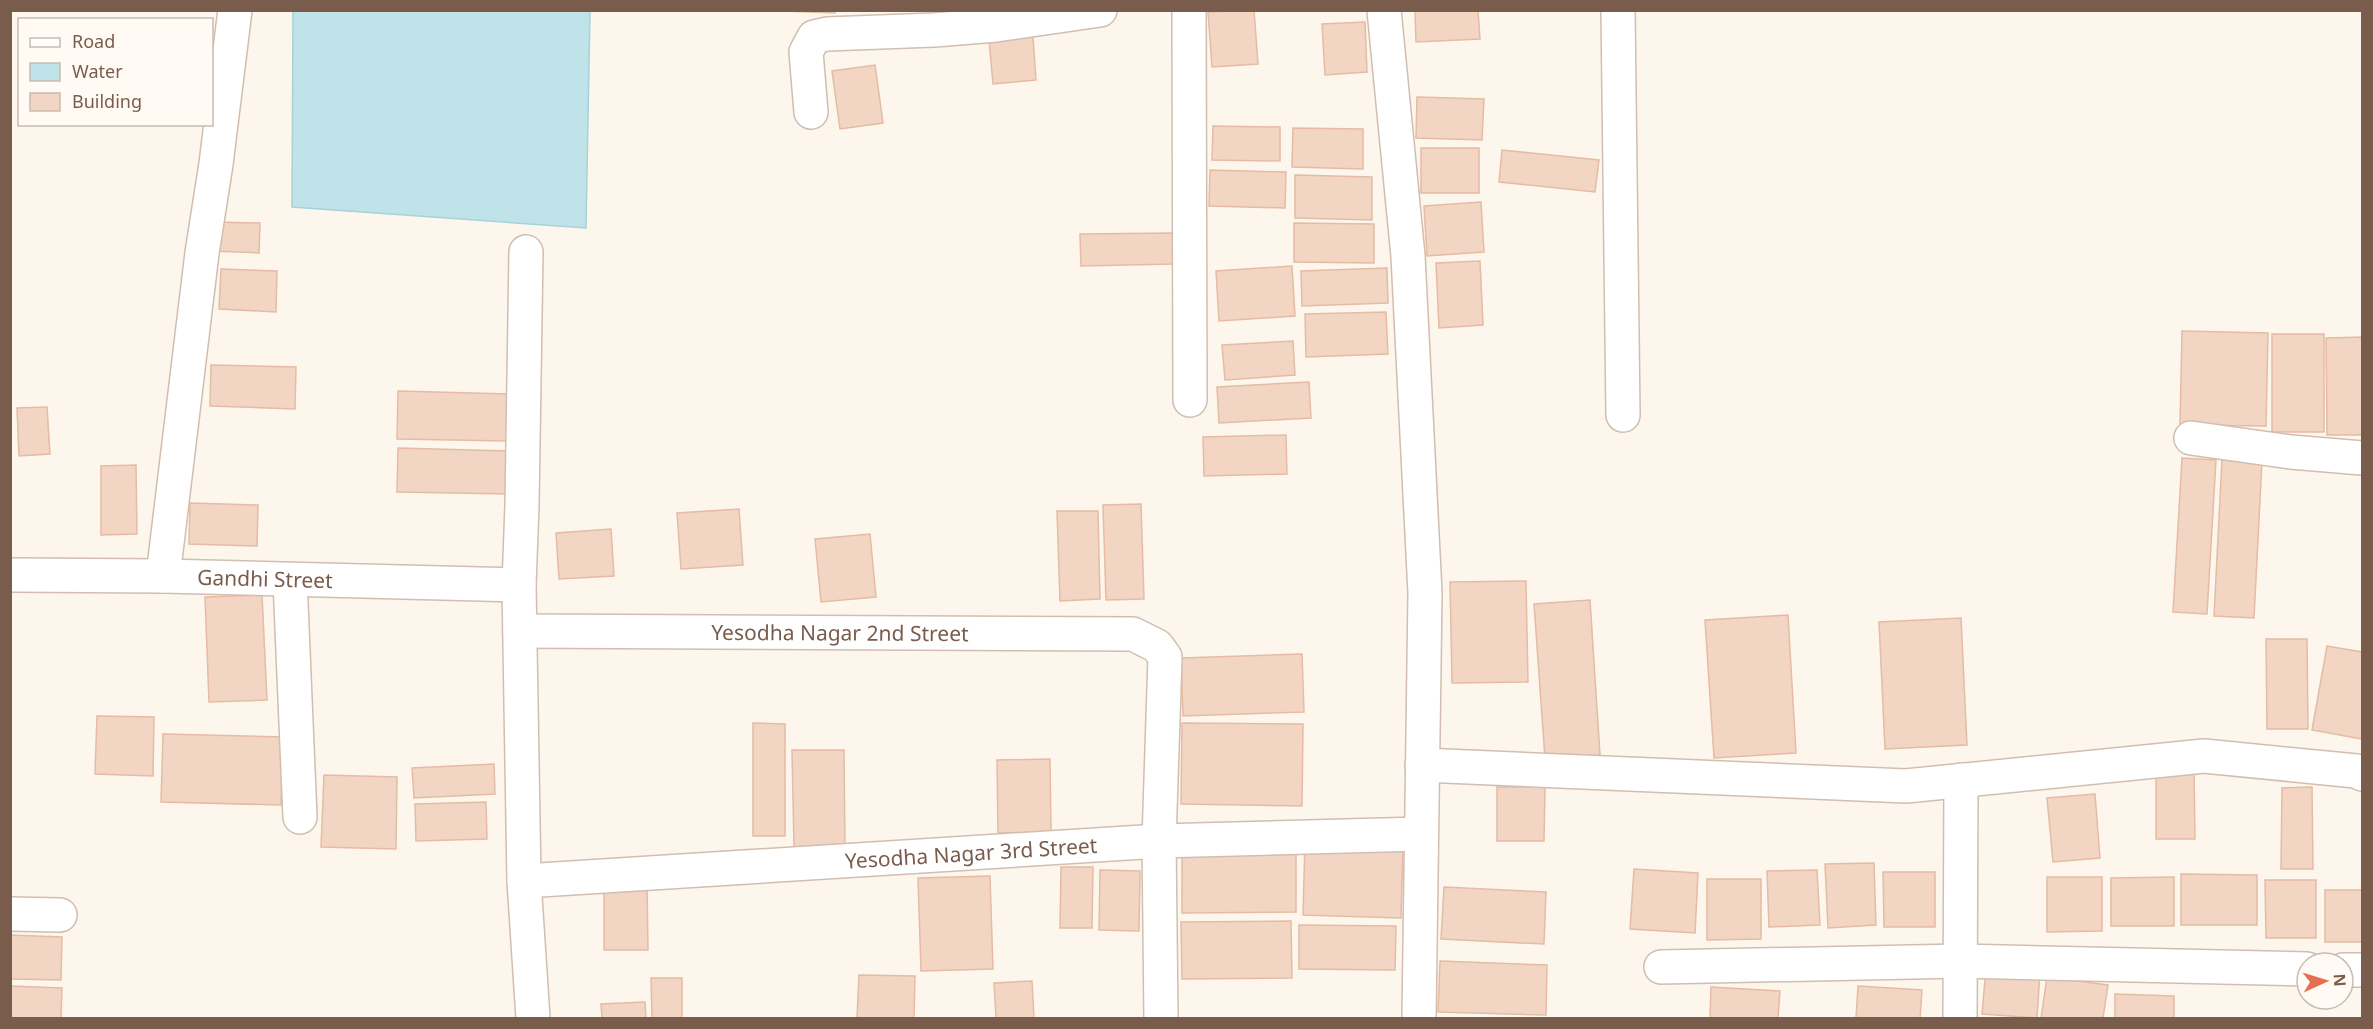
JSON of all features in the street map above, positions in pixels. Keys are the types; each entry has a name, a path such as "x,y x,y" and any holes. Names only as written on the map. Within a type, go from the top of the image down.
{"street":[{"path":"163,576 202,253 216,164 235,10"},
{"path":"811,112 806,52 814,37 827,34 996,25 1100,10"},
{"path":"1190,10 1190,400"},
{"path":"1384,10 1409,268 1425,593 1419,1018"},
{"path":"1618,10 1623,415"},
{"path":"526,252 519,585 524,881 533,1018"},
{"path":"2191,438 2291,452 2362,458"},
{"name":"Gandhi Street","path":"10,575 163,576 519,585"},
{"path":"290,580 300,817"},
{"name":"Yesodha Nagar 2nd Street","path":"520,631 1133,634 1157,646 1165,657 1159,841"},
{"path":"1422,765 1906,786 2204,756 2356,771 2362,774"},
{"path":"1960,1018 1961,780"},
{"name":"Yesodha Nagar 3rd Street","path":"524,881 1159,841 1421,834"},
{"path":"1159,841 1161,1018"},
{"path":"10,914 60,915"},
{"path":"1661,967 1961,961 2295,969"}],"water":[{"path":"293,11 590,11 586,228 292,207"}],"building":[{"path":"758,10 835,10 835,13"},
{"path":"1254,10 1258,64 1212,67 1208,12"},
{"path":"1415,10 1478,10 1480,39 1416,42"},
{"path":"1365,22 1367,72 1325,75 1322,24"},
{"path":"1033,37 1036,80 993,84 989,40"},
{"path":"875,65 883,123 840,129 832,71"},
{"path":"1417,97 1484,99 1482,140 1416,138"},
{"path":"1213,126 1280,127 1280,161 1212,160"},
{"path":"1293,128 1363,129 1363,169 1292,167"},
{"path":"1421,148 1479,148 1479,193 1421,193"},
{"path":"1502,150 1599,160 1595,192 1499,182"},
{"path":"1210,170 1286,172 1285,208 1209,206"},
{"path":"1295,175 1372,177 1372,220 1295,218"},
{"path":"1481,202 1484,252 1427,256 1424,206"},
{"path":"214,222 260,223 259,253 213,251"},
{"path":"1294,223 1374,224 1374,263 1294,262"},
{"path":"1173,233 1173,264 1081,266 1080,234"},
{"path":"1480,261 1483,325 1439,328 1436,263"},
{"path":"1292,266 1295,316 1219,321 1216,271"},
{"path":"1387,268 1388,303 1302,306 1301,271"},
{"path":"221,269 277,271 276,312 219,309"},
{"path":"1386,312 1388,354 1306,357 1305,314"},
{"path":"2182,331 2268,333 2266,426 2180,425"},
{"path":"2272,334 2324,334 2324,432 2272,432"},
{"path":"2362,337 2362,435 2327,435 2326,338"},
{"path":"1293,341 1295,375 1225,380 1222,345"},
{"path":"211,365 296,367 295,409 210,406"},
{"path":"1309,382 1311,418 1219,423 1217,387"},
{"path":"398,391 509,394 508,441 397,439"},
{"path":"47,407 50,454 19,456 17,408"},
{"path":"1286,435 1287,474 1204,476 1203,437"},
{"path":"398,448 509,451 508,494 397,492"},
{"path":"2182,458 2216,460 2207,614 2173,612"},
{"path":"2222,459 2262,461 2254,618 2214,616"},
{"path":"136,465 137,534 101,535 101,466"},
{"path":"190,503 258,505 257,546 189,544"},
{"path":"1141,504 1144,599 1106,600 1103,505"},
{"path":"739,509 743,565 681,569 677,513"},
{"path":"1057,511 1098,511 1100,599 1060,601"},
{"path":"611,529 614,576 559,579 556,533"},
{"path":"870,534 876,597 821,602 815,539"},
{"path":"1526,581 1528,682 1452,683 1450,582"},
{"path":"262,595 267,700 209,702 205,597"},
{"path":"1590,600 1600,755 1545,759 1534,604"},
{"path":"1788,615 1796,753 1714,758 1705,620"},
{"path":"1961,618 1967,745 1885,749 1879,622"},
{"path":"2266,639 2307,639 2308,729 2267,729"},
{"path":"2327,646 2362,652 2362,739 2312,730"},
{"path":"1302,654 1304,712 1183,716 1181,658"},
{"path":"97,716 154,717 153,776 95,774"},
{"path":"753,723 785,724 785,836 753,836"},
{"path":"1182,723 1303,724 1302,806 1181,804"},
{"path":"163,734 283,737 281,805 161,802"},
{"path":"792,750 844,750 845,846 794,847"},
{"path":"1050,759 1051,832 998,833 997,760"},
{"path":"494,764 495,794 414,798 412,768"},
{"path":"2156,770 2194,770 2195,839 2156,839"},
{"path":"324,775 397,777 396,849 321,847"},
{"path":"1497,787 1545,787 1544,841 1497,841"},
{"path":"2312,787 2313,869 2281,869 2282,788"},
{"path":"2095,794 2100,858 2053,862 2047,798"},
{"path":"486,802 487,839 416,841 415,804"},
{"path":"1305,842 1403,846 1401,918 1303,915"},
{"path":"1296,848 1296,912 1182,913 1182,849"},
{"path":"1874,863 1876,925 1828,928 1825,864"},
{"path":"1061,867 1093,867 1092,928 1060,928"},
{"path":"1634,869 1698,873 1695,933 1630,929"},
{"path":"1100,870 1140,871 1139,931 1099,930"},
{"path":"1817,870 1820,925 1769,927 1767,871"},
{"path":"1883,872 1935,872 1935,927 1884,927"},
{"path":"2181,874 2257,875 2257,925 2181,925"},
{"path":"990,876 993,969 921,971 918,878"},
{"path":"2047,877 2102,877 2102,931 2047,932"},
{"path":"2174,877 2174,926 2111,926 2111,878"},
{"path":"1707,879 1761,879 1761,939 1707,940"},
{"path":"2265,880 2316,880 2316,938 2266,938"},
{"path":"604,885 647,885 648,950 604,950"},
{"path":"1444,887 1546,892 1544,944 1441,939"},
{"path":"2325,890 2362,890 2362,942 2325,942"},
{"path":"1291,921 1292,978 1182,979 1181,922"},
{"path":"1299,925 1396,926 1395,970 1299,969"},
{"path":"10,935 62,937 61,980 10,979"},
{"path":"1440,961 1547,965 1546,1015 1438,1012"},
{"path":"1986,968 2040,972 2037,1018 1982,1014"},
{"path":"859,975 915,976 914,1018 857,1018"},
{"path":"2047,977 2108,985 2103,1018 2041,1018"},
{"path":"651,978 682,978 682,1018 652,1018"},
{"path":"1032,981 1034,1018 996,1018 994,983"},
{"path":"10,986 62,988 61,1018 10,1018"},
{"path":"1858,986 1922,990 1920,1018 1856,1018"},
{"path":"1711,987 1780,991 1778,1018 1710,1018"},
{"path":"2115,994 2174,996 2174,1018 2115,1018"},
{"path":"645,1002 646,1018 602,1018 601,1004"}]}
